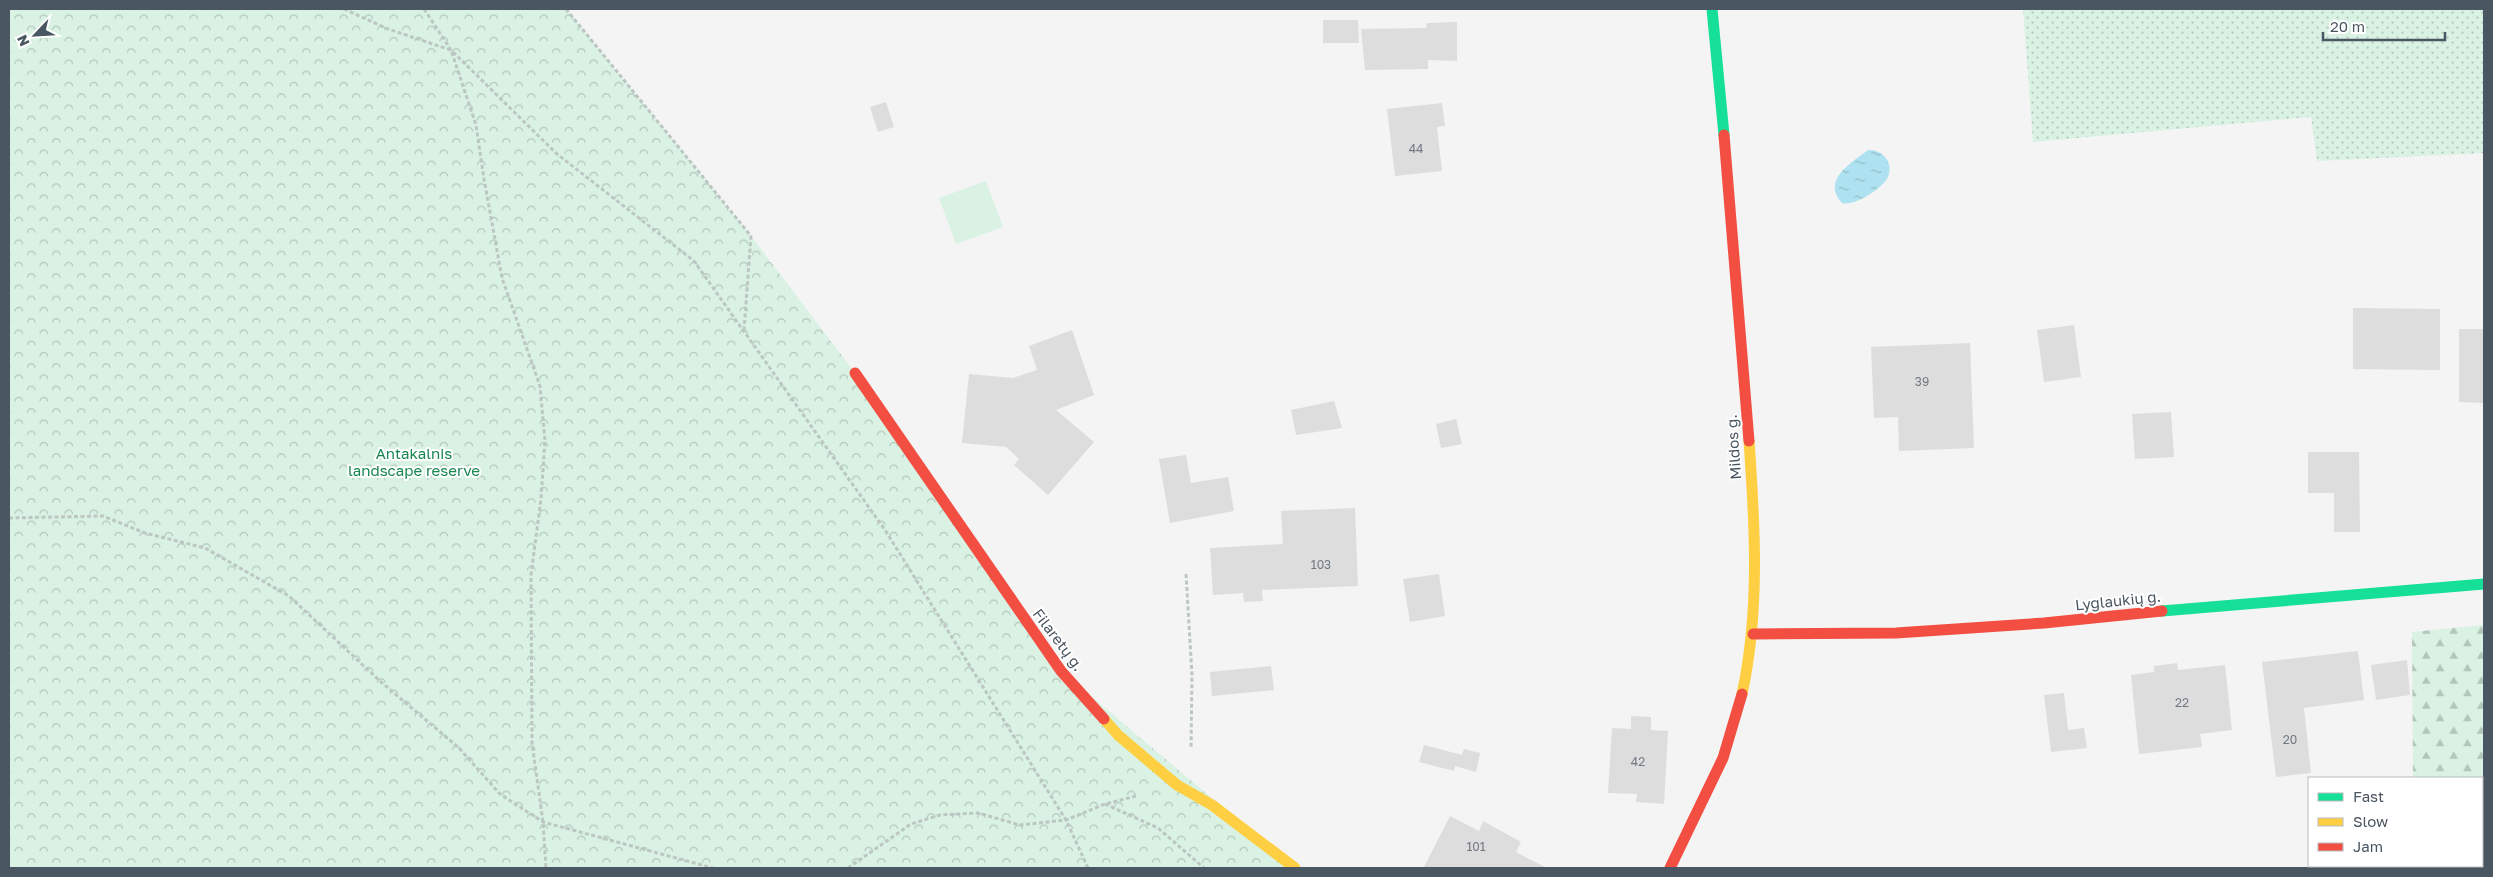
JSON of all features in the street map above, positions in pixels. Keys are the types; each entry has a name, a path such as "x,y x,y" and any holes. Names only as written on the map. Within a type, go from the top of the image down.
{"street":[{"name":"Mildos g.","path":"1670,868 1709,793 1736,720 1753,634 1752,482 1733,225 1712,9"},
{"name":"Filaretų g.","path":"855,373 1061,671 1118,734 1181,787 1212,804 1295,868"},
{"name":"Lyglaukių g.","path":"1753,634 1896,633 2024,624 2268,601 2484,584"}],"path":[{"path":"344,9 388,29 451,50"},
{"path":"424,9 451,50 557,154 694,261 885,530 1066,820 1088,868"},
{"path":"566,9 751,236 744,330"},
{"path":"451,50 476,125 502,278 540,386 545,441 541,499 531,575 532,743 543,822 546,868"},
{"path":"9,518 103,516 144,533 205,548 289,596 381,682 459,748 500,794 543,822 713,868"},
{"path":"848,868 911,824 940,815 978,814 1020,825 1066,820 1105,804 1181,787 1190,772 1192,675 1186,574"},
{"path":"1105,804 1158,828 1204,868"}],"green space":[{"name":"Antakalnis landscape reserve","path":"9,9 566,9 751,236 855,373 1061,671 1295,868 9,868"},
{"path":"2023,9 2484,9 2484,153 2317,161 2311,117 2033,142"},
{"path":"986,181 1003,227 956,244 939,198"},
{"path":"2484,625 2484,868 2404,868 2483,867 2483,777 2413,777 2412,632"}],"water":[{"path":"1868,150 1882,154 1888,162 1888,177 1868,196 1854,202 1842,203 1836,195 1835,187 1837,180 1847,166"}],"building":[{"path":"1323,20 1358,20 1359,43 1323,43"},
{"path":"1457,22 1457,61 1428,60 1428,69 1365,70 1361,29 1426,28 1427,23"},
{"path":"886,102 894,127 878,132 870,107"},
{"path":"1442,103 1445,126 1437,127 1442,171 1395,176 1387,109"},
{"path":"2353,308 2440,309 2440,370 2353,369"},
{"path":"2074,325 2081,377 2044,382 2037,330"},
{"path":"2459,329 2484,329 2484,403 2459,402"},
{"path":"1072,330 1094,395 1056,410 1094,442 1048,495 1014,465 1019,459 1006,447 962,443 969,374 1013,378 1037,370 1029,346"},
{"path":"1970,343 1974,448 1899,451 1898,417 1874,418 1871,347"},
{"path":"1334,401 1342,428 1296,435 1291,410"},
{"path":"2171,412 2174,457 2135,459 2132,414"},
{"path":"1456,419 1462,444 1441,448 1436,424"},
{"path":"2308,452 2359,452 2360,532 2334,532 2334,493 2308,493"},
{"path":"1186,455 1191,483 1228,477 1234,511 1170,523 1159,459"},
{"path":"1355,508 1358,586 1262,590 1263,601 1244,602 1243,593 1213,595 1210,548 1283,544 1281,511"},
{"path":"1439,574 1445,616 1410,622 1403,579"},
{"path":"2358,651 2364,700 2304,708 2311,773 2276,777 2262,662"},
{"path":"2407,660 2410,695 2376,700 2371,665"},
{"path":"2177,663 2178,670 2225,665 2232,730 2200,734 2202,747 2139,754 2131,675 2154,672 2154,666"},
{"path":"1271,666 1274,690 1212,696 1210,672"},
{"path":"2064,693 2068,730 2084,728 2087,748 2051,752 2044,695"},
{"path":"1631,716 1651,717 1651,730 1668,731 1664,804 1636,802 1637,794 1608,793 1612,728 1631,729"},
{"path":"1424,745 1462,755 1464,749 1480,753 1476,772 1455,766 1454,771 1419,762"},
{"path":"1450,816 1479,831 1483,821 1521,842 1516,852 1547,868 1424,867"}],"traffic: fast":[{"path":"1712,9 1724,135"},
{"path":"2162,611 2484,584"}],"traffic: slow":[{"path":"1742,694 1752,632 1755,568 1749,441"},
{"path":"1104,719 1118,735 1177,785 1212,805 1295,868"}],"traffic: jam":[{"path":"1724,135 1749,441"},
{"path":"855,373 1061,671 1104,719"},
{"path":"1753,634 1896,633 2044,623 2162,611"},
{"path":"1670,868 1723,758 1742,694"}]}
